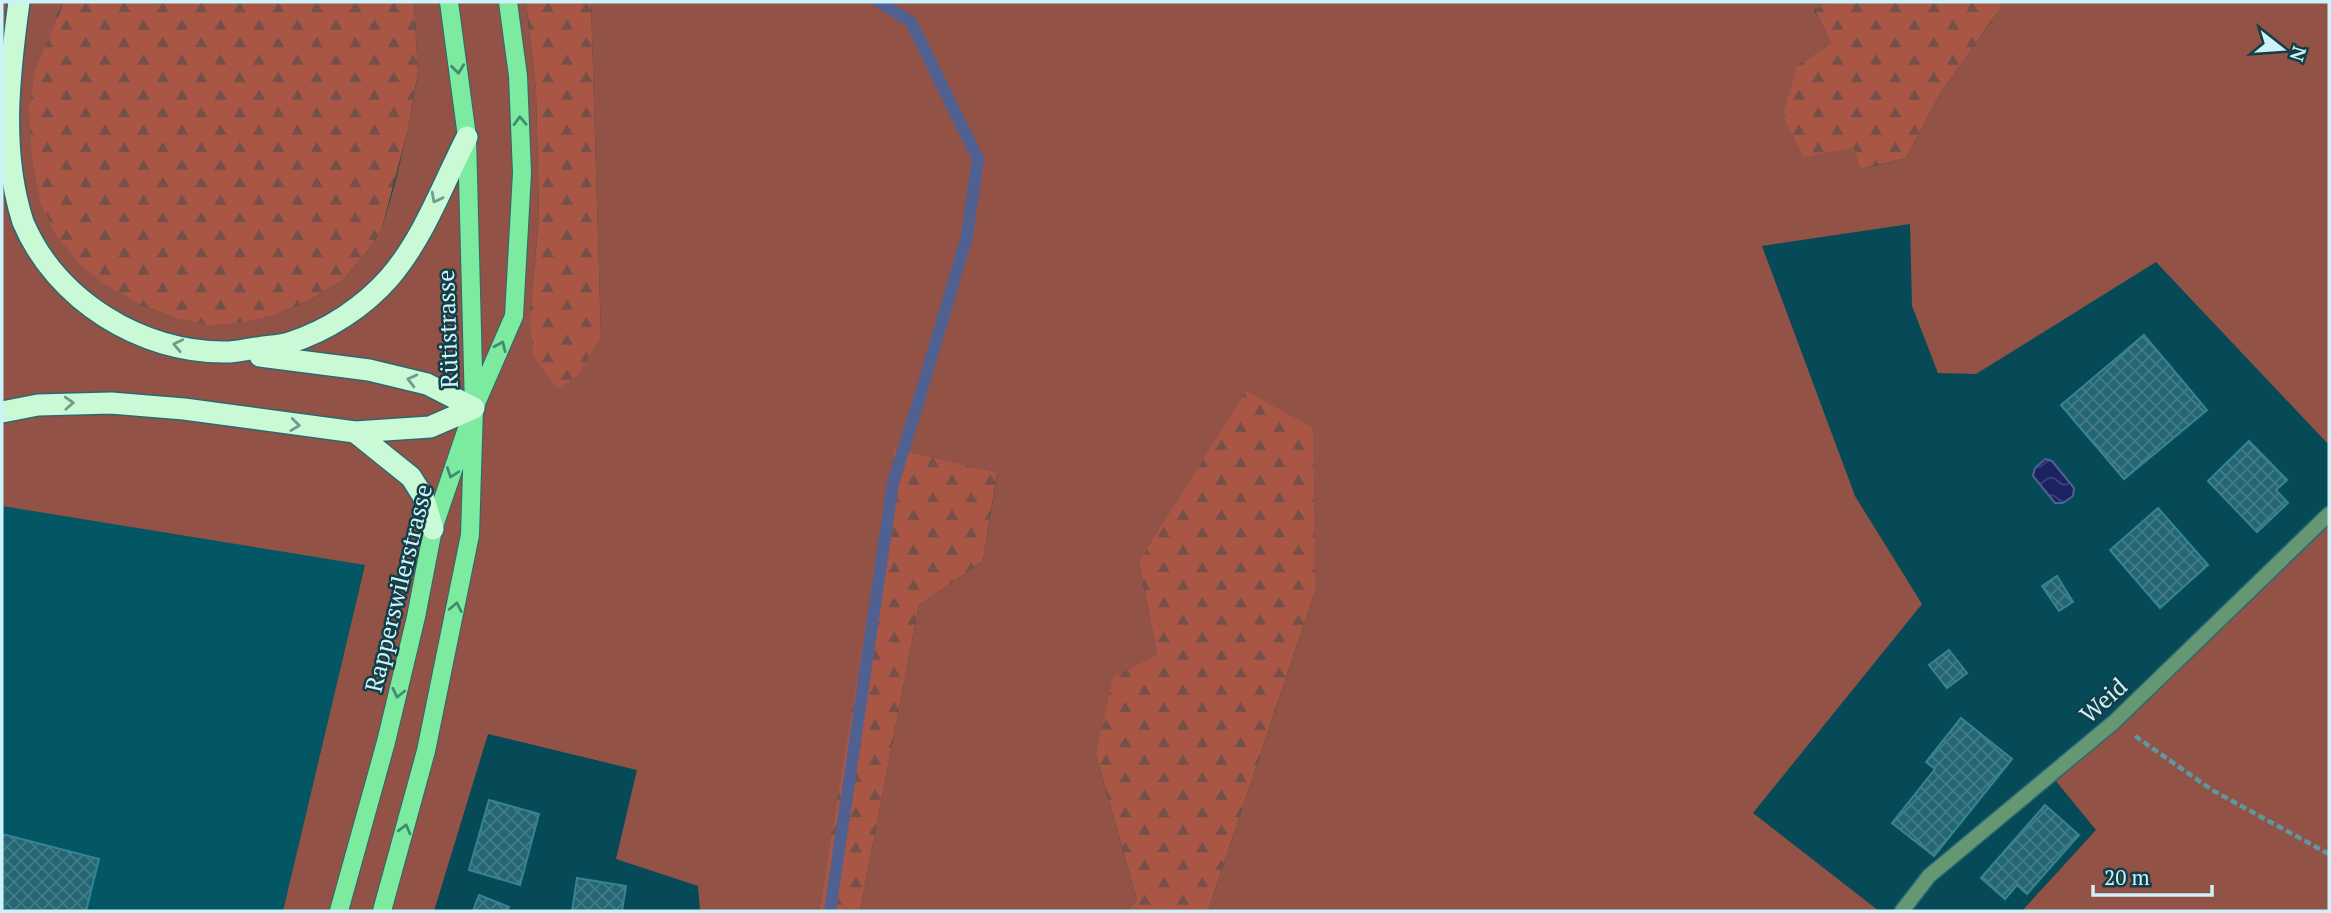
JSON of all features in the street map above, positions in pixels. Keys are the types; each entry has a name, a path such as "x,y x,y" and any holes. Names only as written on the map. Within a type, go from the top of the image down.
{"highway":[{"path":"2,10 6,2"},
{"path":"19,2 5,108 8,164 14,194 36,248 76,296 99,314 124,328 171,344 369,370 428,384 474,408"},
{"path":"226,352 288,344 343,319 389,277 415,240 467,137"},
{"path":"2,412 38,405 111,403 355,432 430,427 474,408"},
{"path":"355,432 411,477 423,496 433,529"}],"main road":[{"name":"Rütistrasse","path":"449,2 467,137 474,408"},
{"name":"Rütistrasse","path":"474,408 514,316 522,173 518,76 508,2"},
{"name":"Rapperswilerstrasse","path":"339,911 386,742 416,617 433,529 474,408"},
{"name":"Rapperswilerstrasse","path":"382,911 426,751 470,535 474,408"}],"street":[{"name":"Weid","path":"1902,911 1929,876 2114,722 2329,514"}],"path":[{"path":"2114,722 2212,790 2329,854"}],"shaded area":[{"path":"2,2 64,2 57,16 105,285 139,304 173,317 277,314 310,300 342,281 381,231 394,187 418,73 414,2 526,2 536,90 539,216 530,316 601,336 591,2 1828,2 1814,10 1833,43 1797,66 1854,147 1862,169 1906,158 1940,94 2000,9 2000,2 2329,2 2329,445 2156,262 1976,374 1938,373 1912,306 1910,224 1762,246 1855,496 1922,604 1753,813 1879,911 1208,911 1315,591 1139,562 1157,655 1096,755 1137,900 1127,911 860,911 919,605 983,561 997,474 896,448 819,911 700,911 698,886 616,859 637,770 488,734 434,911 283,911 365,565 2,506"},
{"path":"2,506 365,564 283,911 2,911"},
{"path":"2329,514 2329,911 2022,911 2096,830 2051,775"}],"green space":[{"path":"64,2 414,2 418,72 408,130 381,231 342,281 310,300 277,314 245,322 209,325 173,317 139,304 105,285 79,263 56,235 41,204 32,158 29,109 35,71"},
{"path":"526,2 591,2 601,336 579,374 558,389 533,356 530,316 539,216 536,90"},
{"path":"1828,2 2000,2 2000,9 1940,94 1906,158 1861,169 1854,147 1804,157 1783,116 1797,66 1832,43 1814,9"},
{"path":"1246,391 1313,428 1315,591 1208,911 1127,911 1137,900 1096,755 1113,677 1157,655 1139,562"},
{"path":"895,448 997,473 983,561 919,605 860,911 819,911"}],"water":[{"path":"2045,459 2052,461 2074,488 2073,496 2063,503 2055,503 2033,476 2035,468"}],"building":[{"path":"2144,335 2207,410 2124,479 2061,405"},
{"path":"2249,441 2287,480 2276,490 2288,503 2257,532 2208,481"},
{"path":"2158,508 2208,565 2160,608 2110,550"},
{"path":"2057,576 2073,602 2059,611 2042,586"},
{"path":"1949,650 1967,673 1947,688 1929,665"},
{"path":"1961,718 2012,759 1934,856 1892,823 1935,769 1926,762"},
{"path":"489,800 539,814 520,885 469,870"},
{"path":"2045,805 2079,835 2027,894 2017,885 2005,899 1981,878"},
{"path":"2,834 99,859 86,911 2,911"},
{"path":"577,878 626,886 622,911 572,911"},
{"path":"479,895 509,907 507,911 473,911"}],"waterway":[{"path":"830,911 893,483 967,236 978,159 911,22 879,2"}]}
